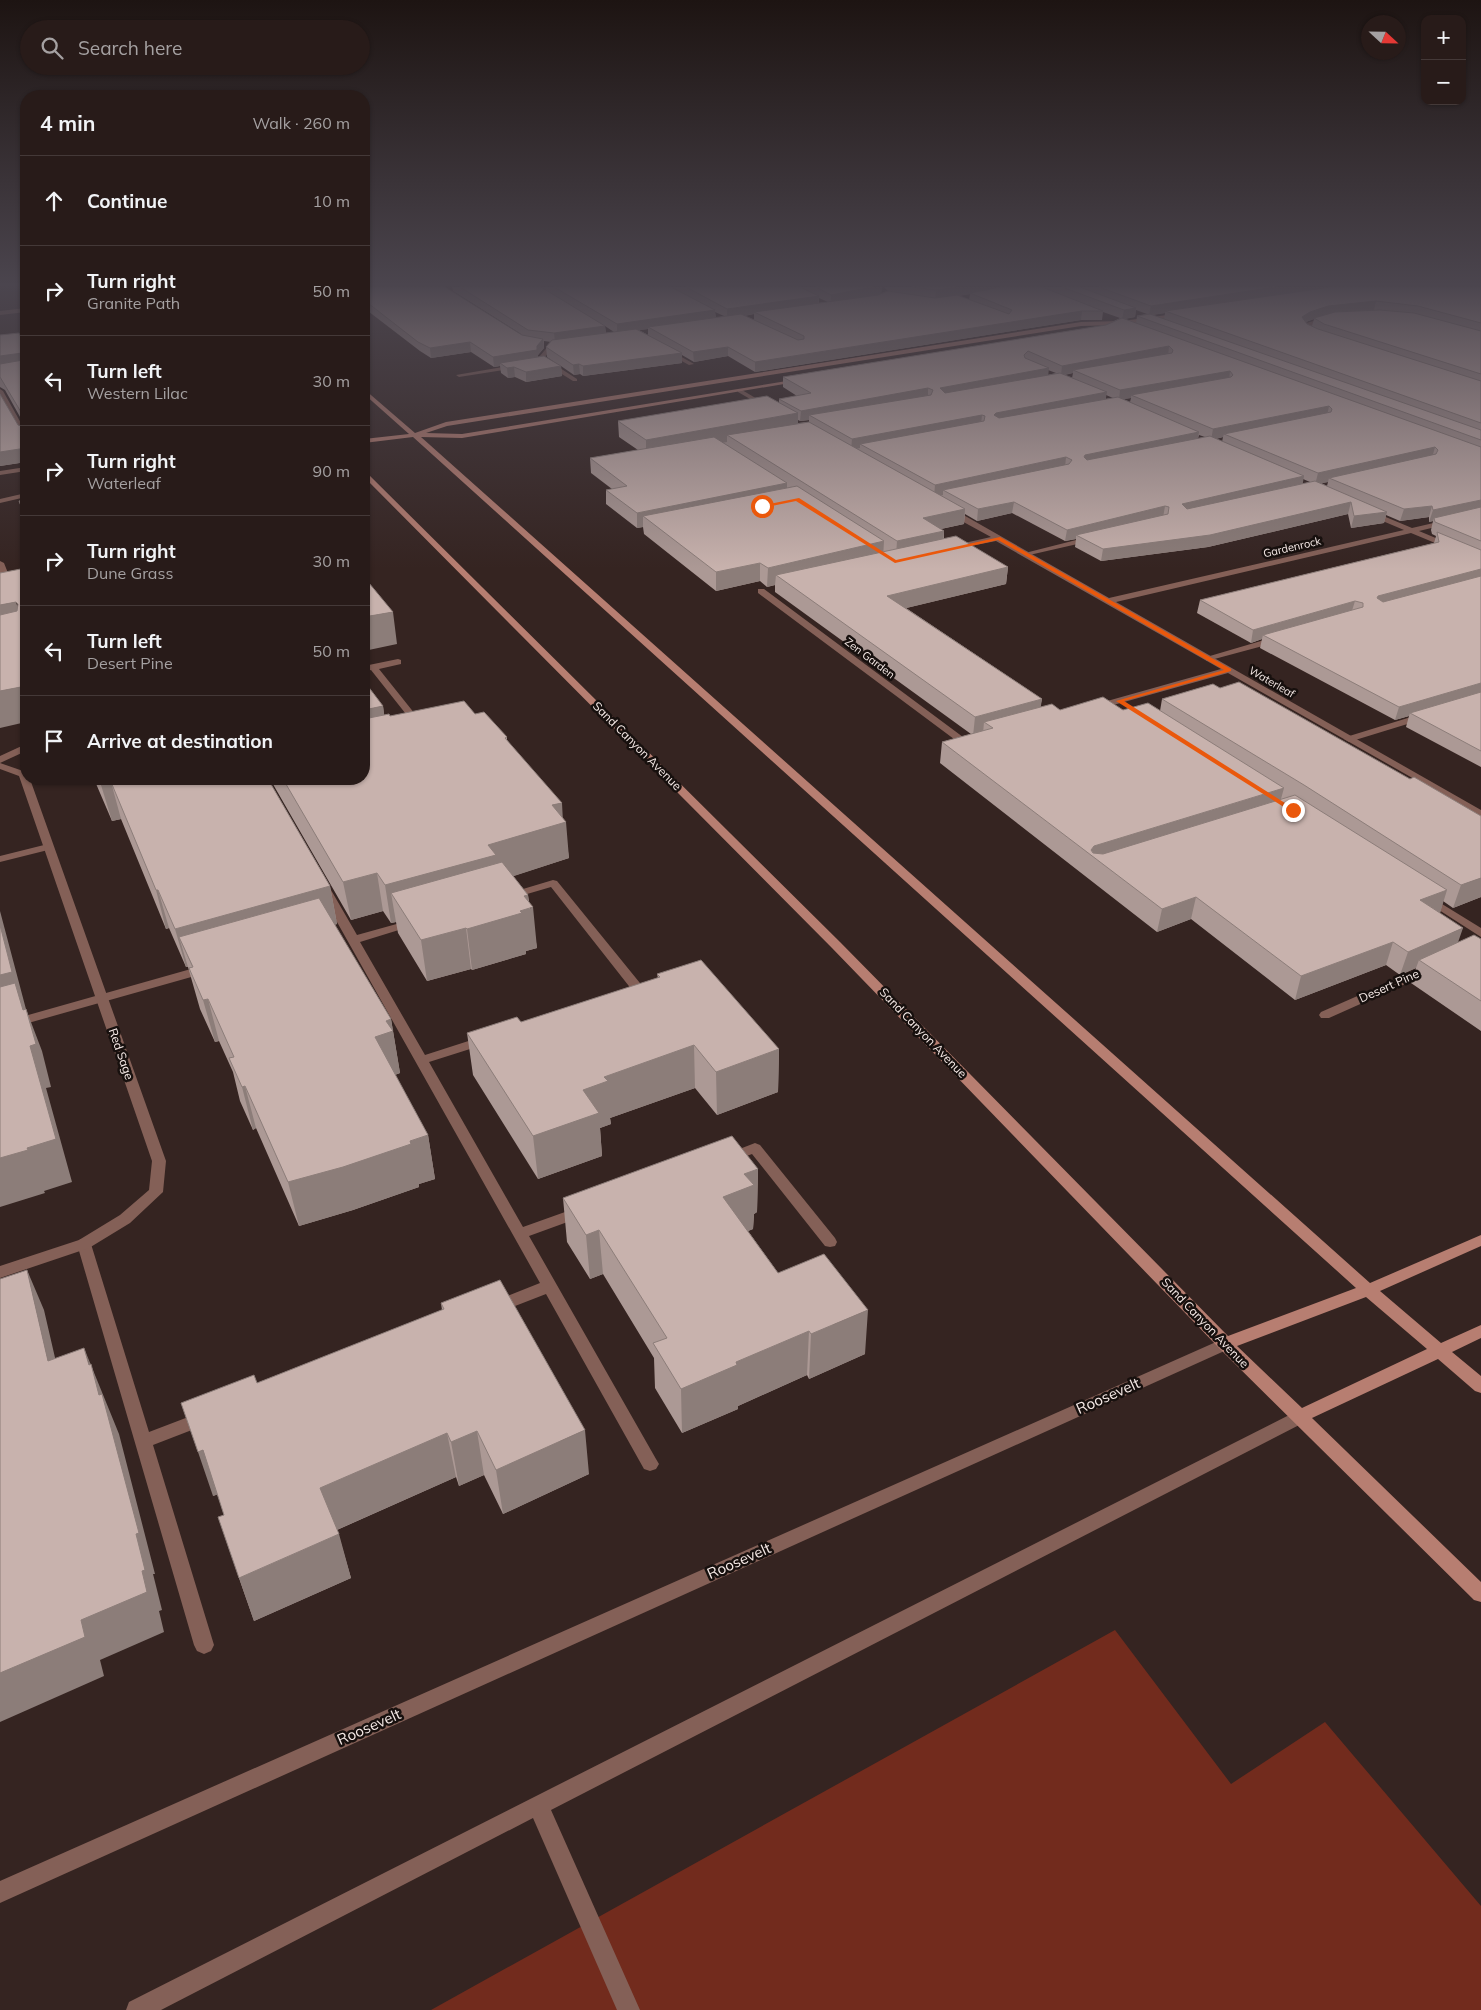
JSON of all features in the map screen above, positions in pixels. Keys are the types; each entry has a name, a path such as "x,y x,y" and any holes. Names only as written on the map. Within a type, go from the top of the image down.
{"main road":[{"path":"415,435 446,424 720,381"},
{"path":"370,440 415,435 462,436 802,381"},
{"path":"370,396 1367,1289 1481,1386"},
{"name":"Sand Canyon Avenue","path":"370,479 836,945 1225,1344 1481,1594"},
{"name":"Roosevelt","path":"1225,1344 1367,1289 1481,1240"},
{"path":"1299,1417 1481,1331"}],"street":[{"path":"0,391 20,427"},
{"path":"740,391 773,410"},
{"path":"0,474 20,470"},
{"path":"0,501 20,496"},
{"name":"Waterleaf","path":"939,504 1481,814"},
{"path":"1359,507 1481,560"},
{"name":"Gardenrock","path":"1109,601 1481,514"},
{"path":"1025,554 1099,537"},
{"path":"942,551 998,538"},
{"path":"0,563 13,598"},
{"name":"Zen Garden","path":"765,590 965,743 984,738"},
{"path":"1207,658 1290,635"},
{"path":"370,668 398,662"},
{"path":"370,670 428,736"},
{"path":"1090,708 1229,670"},
{"path":"1119,701 1135,711"},
{"path":"1349,739 1434,713"},
{"path":"0,760 20,750"},
{"name":"Red Sage","path":"0,766 20,773"},
{"name":"Red Sage","path":"0,1272 84,1244 125,1219 156,1192 159,1161 27,785"},
{"path":"0,858 48,847"},
{"path":"319,878 342,928 354,940 650,1464"},
{"path":"496,899 553,883 640,991 621,997"},
{"path":"1424,896 1481,933"},
{"path":"354,940 420,921"},
{"name":"Desert Pine","path":"1325,1015 1438,965"},
{"path":"0,1027 214,966"},
{"path":"422,1060 498,1036"},
{"path":"718,1162 755,1148 830,1242"},
{"path":"520,1234 596,1206"},
{"path":"84,1244 204,1645"},
{"path":"485,1311 550,1286"},
{"name":"Roosevelt","path":"0,1892 1225,1344"},
{"path":"143,1441 217,1413"},
{"path":"137,2010 1299,1417"},
{"path":"538,1805 629,2010"}],"shaded area":[{"path":"1115,1630 1231,1784 1325,1722 1481,1906 1481,2010 431,2010"}],"building":[{"path":"2,381 20,381 20,410"},
{"path":"790,381 979,381 940,388 945,393 1015,381 1079,381 1107,392 996,413 994,415 999,418 1118,397 1199,432 1085,455 1084,457 1087,460 1210,436 1304,476 1182,504 1187,509 1315,481 1387,512 1354,516 1351,502 1210,535 1103,549 1076,535 1168,514 1169,507 1165,506 1067,530 1014,502 978,509 943,490 1069,464 1072,460 1066,457 935,485 860,444 984,421 985,416 852,439 809,415 931,395 933,390 928,388 801,411 779,399 811,393"},
{"path":"1098,381 1173,381 1120,390"},
{"path":"1210,381 1297,381 1481,447 1481,500 1433,510 1432,506 1404,509 1329,478 1436,454 1438,450 1435,447 1318,473 1224,434 1331,412 1332,409 1329,406 1213,429 1131,395"},
{"path":"1317,381 1341,381 1481,430 1481,440"},
{"path":"1362,381 1481,381 1481,423"},
{"path":"0,394 20,426 20,449 0,452"},
{"path":"767,396 798,413 646,440 618,421"},
{"path":"809,422 965,509 923,518 944,531 897,541 727,435"},
{"path":"714,437 787,483 637,513 606,490 627,486 590,458"},
{"path":"797,486 884,541 768,568 760,563 716,572 643,516"},
{"path":"1481,507 1481,541 1435,522 1434,518"},
{"path":"1437,532 1481,550 1481,569 1378,596 1377,598 1383,602 1481,576 1481,683 1399,707 1263,635 1363,607 1363,603 1355,601 1253,630 1200,600 1439,542"},
{"path":"956,536 1008,567 887,596 1042,699 975,717 776,575"},
{"path":"20,569 20,687 0,691 0,615 17,611 18,604 16,602 0,605 0,573"},
{"path":"370,584 393,612 370,616"},
{"path":"1239,682 1410,779 1414,777 1481,816 1481,878 1461,885 1304,785 1162,699 1213,684 1220,688"},
{"path":"370,689 383,706 370,709"},
{"path":"1481,692 1481,751 1410,713"},
{"path":"1103,697 1123,710 1148,703 1284,788 1094,846 1091,850 1093,853 1103,854 1295,795 1447,890 1420,900 1463,928 1408,952 1393,942 1301,976 1196,897 1162,909 942,742 993,728 984,722 1052,704 1060,710"},
{"path":"464,701 475,714 484,712 562,803 552,805 566,822 488,845 496,855 385,885 377,873 343,882 286,785 370,785 370,718 389,714 390,716"},
{"path":"112,785 271,785 330,886 175,929 158,890 156,890"},
{"path":"502,862 528,895 524,896 533,907 520,911 522,913 467,929 421,940 391,893"},
{"path":"319,898 391,1019 386,1021 393,1031 375,1037 428,1135 410,1141 411,1144 343,1167 288,1182 245,1086 242,1087 229,1058 234,1057 208,999 203,1000 189,968 193,967 179,937"},
{"path":"0,925 12,972 0,975"},
{"path":"1474,935 1481,939 1481,1001 1419,960"},
{"path":"701,960 779,1049 716,1072 694,1045 604,1077 608,1081 583,1090 599,1113 533,1136 467,1033 517,1017 521,1022 660,977 657,974"},
{"path":"15,983 23,1010 26,1009 36,1044 30,1046 56,1139 0,1158 0,987"},
{"path":"732,1136 758,1169 744,1174 754,1185 723,1197 778,1273 824,1254 868,1310 811,1334 809,1331 736,1362 737,1365 681,1389 653,1343 667,1338 599,1230 586,1235 563,1198"},
{"path":"27,1270 48,1361 84,1348 89,1365 91,1364 99,1395 102,1394 139,1533 136,1534 145,1570 142,1571 147,1592 81,1620 85,1637 0,1673 0,1279"},
{"path":"500,1280 585,1430 496,1470 477,1431 451,1442 447,1433 320,1488 339,1534 239,1578 218,1517 224,1515 203,1450 198,1452 181,1403 254,1375 257,1383 444,1309 441,1303"}],"route":[{"path":"762,506 797,499 895,561 998,538 1229,670 1119,701 1293,810"}]}
